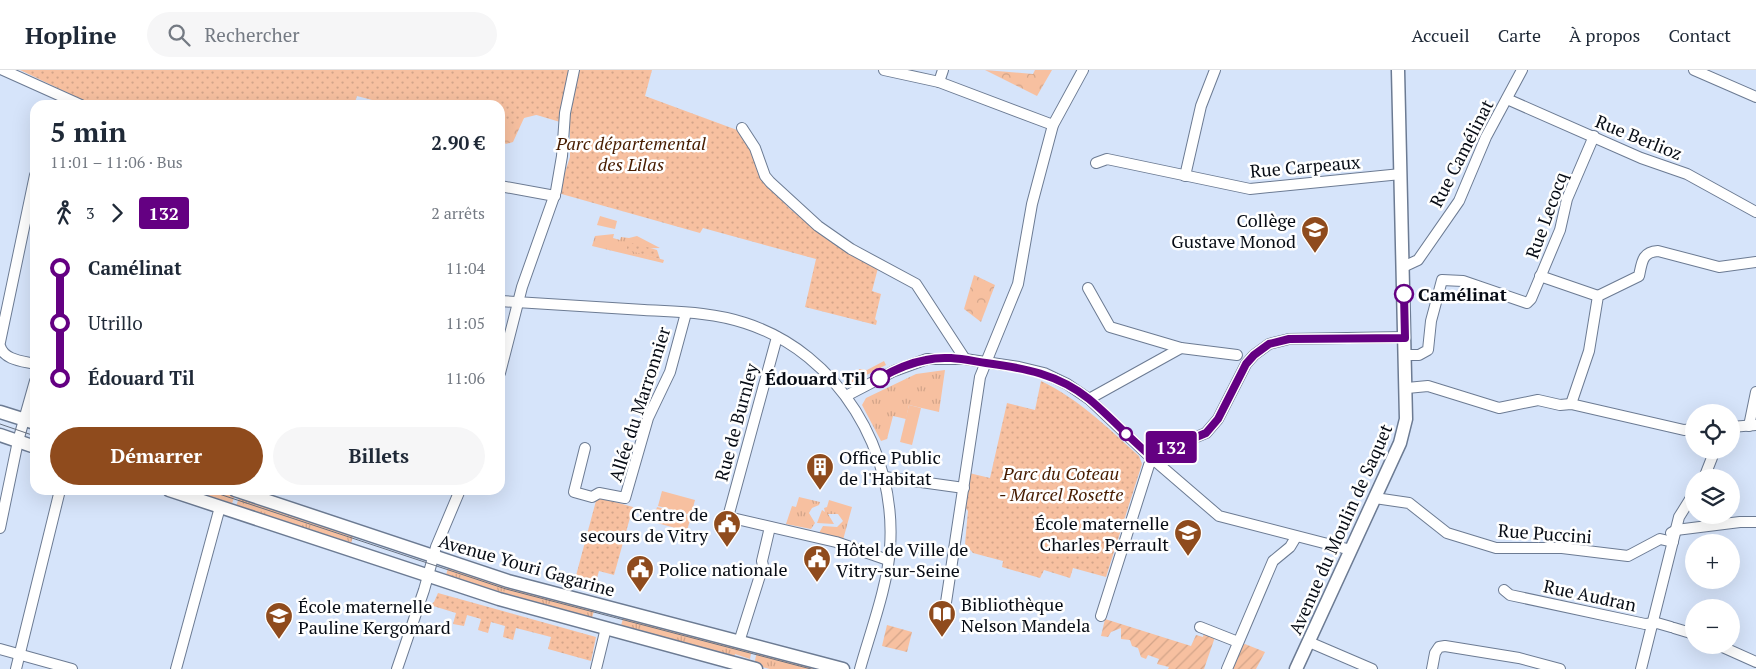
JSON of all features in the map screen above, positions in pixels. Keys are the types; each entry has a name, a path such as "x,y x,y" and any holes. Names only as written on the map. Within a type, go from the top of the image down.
{"main road":[{"name":"Avenue du Moulin de Saquet","path":"1296,669 1375,498 1404,429 1407,388 1398,70"},
{"path":"0,412 30,422"},
{"path":"0,435 30,445"},
{"path":"184,495 499,599 756,669"},
{"name":"Avenue Youri Gagarine","path":"250,495 508,581 843,669"}],"street":[{"path":"2,70 70,100"},
{"path":"505,353 535,247 555,196 574,70"},
{"path":"884,70 939,82 1053,125"},
{"path":"939,82 943,70"},
{"path":"945,609 980,377 1018,284 1032,204 1053,125 1083,70"},
{"path":"1186,176 1201,106 1215,70"},
{"name":"Rue Camélinat","path":"1404,267 1418,260 1459,201 1486,137 1522,70"},
{"path":"1694,70 1756,97"},
{"name":"Rue Berlioz","path":"1507,99 1641,158 1687,174 1756,212"},
{"path":"742,128 755,148 764,176 818,226 851,248 916,284 965,359"},
{"name":"Rue Lecocq","path":"1406,355 1419,355 1428,350 1431,321 1442,280 1463,281 1527,303 1531,299 1560,230 1568,199 1594,136"},
{"name":"Rue Carpeaux","path":"1096,163 1107,159 1250,189 1401,174"},
{"path":"505,187 555,196"},
{"path":"0,342 30,199"},
{"path":"1540,276 1598,296 1639,276 1643,256 1649,252 1658,251 1718,267 1756,262"},
{"path":"1088,288 1110,327 1182,348 1237,355"},
{"path":"1572,404 1589,351 1598,296"},
{"path":"505,302 705,314 745,322 777,337 815,364 846,396 861,417 877,451 885,477 891,515 888,560 860,669"},
{"name":"Allée du Marronnier","path":"585,448 574,492 592,497 599,493 625,498 648,418 670,372 686,313"},
{"name":"Rue de Burnley","path":"770,528 728,517 777,337"},
{"path":"1101,616 1144,474 1153,458 1158,453 1206,433 1218,419 1246,364 1254,355 1269,344 1289,339 1405,338"},
{"path":"0,346 2,352 8,357 30,363"},
{"path":"1089,398 1182,348"},
{"path":"846,396 910,364 927,359 965,359 1019,367 1044,373 1068,384 1089,398 1219,516 1351,550"},
{"path":"1407,388 1428,386 1499,408 1538,400 1572,404 1685,430"},
{"path":"1752,426 1756,392"},
{"path":"0,528 18,441 30,422"},
{"path":"885,477 964,488"},
{"path":"16,669 59,495"},
{"path":"397,669 434,557 458,495"},
{"name":"Rue Puccini","path":"1375,498 1409,503 1447,533 1496,548 1562,548 1628,556 1676,530"},
{"path":"176,669 220,507"},
{"path":"1641,669 1679,517 1685,508"},
{"path":"1676,530 1740,522 1756,522"},
{"path":"739,642 763,566 762,561 770,528 836,542 888,560"},
{"path":"1228,669 1273,561 1290,547 1296,537"},
{"path":"1660,539 1673,542"},
{"name":"Rue Audran","path":"1504,590 1510,595 1685,631"},
{"path":"1200,627 1238,642"},
{"path":"596,669 606,628"},
{"path":"1309,642 1372,669"},
{"path":"1432,669 1435,653 1439,647 1445,646 1519,658 1560,669"},
{"path":"0,649 60,668 72,669"},
{"path":"1738,654 1756,662"}],"green space":[{"name":"Parc départemental des Lilas","path":"20,70 652,70 645,96 737,130 752,149 760,177 790,209 814,228 878,268 872,291 881,294 875,319 877,321 876,325 805,307 816,259 703,228 700,233 558,193 570,157 570,125 530,113 514,126 505,122 505,100 372,100 357,96 356,100 83,100"},
{"path":"985,70 1033,74 1035,70 1052,70 1037,96"},
{"path":"525,109 540,114 524,118 513,142 506,144 505,121"},
{"path":"600,216 617,221 615,229 597,225"},
{"path":"614,234 613,238 620,240 621,237 637,236 660,248 626,249 664,260 663,263 592,246 595,236"},
{"path":"633,243 657,250 660,259 627,250 627,246"},
{"path":"974,275 995,285 981,322 964,309"},
{"path":"884,361 886,365 851,383 845,380 847,372 858,374 859,369 867,370"},
{"path":"945,370 939,412 909,405 906,419 893,416 887,439 881,441 862,405 866,398 916,374"},
{"name":"Parc du Coteau - Marcel Rosette","path":"1041,381 1081,405 1139,456 1142,464 1106,577 1073,568 1070,578 1044,570 1040,578 1002,567 1003,561 973,553 965,544 968,511 963,505 969,473 990,478 1007,403 1035,410"},
{"path":"909,405 921,408 912,445 900,442"},
{"path":"662,491 695,500 691,515 658,506"},
{"path":"206,495 235,495 231,507 205,498"},
{"path":"240,495 354,533 350,547 235,509"},
{"path":"597,497 633,507 614,575 599,571 593,592 573,587"},
{"path":"799,497 820,502 809,513 815,523 811,529 786,524 792,506 796,507"},
{"path":"829,500 852,507 843,540 819,533 823,526 837,527 843,521 838,514 828,514 834,524 817,523 822,510 825,512 824,508 827,507"},
{"path":"657,507 691,516 687,531 653,522"},
{"path":"449,565 595,608 591,621 445,578"},
{"path":"438,593 596,637 591,661 548,649 551,637 516,628 513,640 503,637 505,626 491,622 488,633 478,630 481,619 467,615 464,626 453,624 456,613 430,605 434,602"},
{"path":"624,615 752,649 750,659 735,654 733,660 620,629"},
{"path":"1105,619 1191,646 1196,635 1203,637 1204,633 1215,637 1204,669 1168,669 1169,667 1157,664 1159,659 1148,655 1146,659 1141,657 1138,648 1132,646 1130,640 1121,639 1121,628 1111,632 1108,637 1101,636"},
{"path":"887,625 912,632 907,652 882,646"},
{"path":"1245,644 1265,652 1256,669 1232,669 1242,645"},
{"path":"757,651 828,669 770,669 754,665"}],"tram line":[{"path":"0,424 30,434"},
{"path":"222,495 506,589 811,669"}],"bus line":[{"name":"132","path":"880,378 910,364 927,359 941,358 986,362 1044,373 1068,384 1089,398 1153,458 1158,453 1172,446 1206,433 1218,419 1246,364 1254,355 1269,344 1289,339 1405,338 1404,294"}],"place":[{"name":"Collège Gustave Monod","path":"1315,254"},
{"name":"Camélinat","path":"1404,294"},
{"name":"Édouard Til","path":"880,378"},
{"name":"Office Public de l'Habitat","path":"820,491"},
{"name":"Centre de secours de Vitry","path":"727,548"},
{"name":"École maternelle Charles Perrault","path":"1188,557"},
{"name":"Hôtel de Ville de Vitry-sur-Seine","path":"817,583"},
{"name":"Police nationale","path":"640,593"},
{"name":"Bibliothèque Nelson Mandela","path":"942,638"},
{"name":"École maternelle Pauline Kergomard","path":"279,640"}]}
